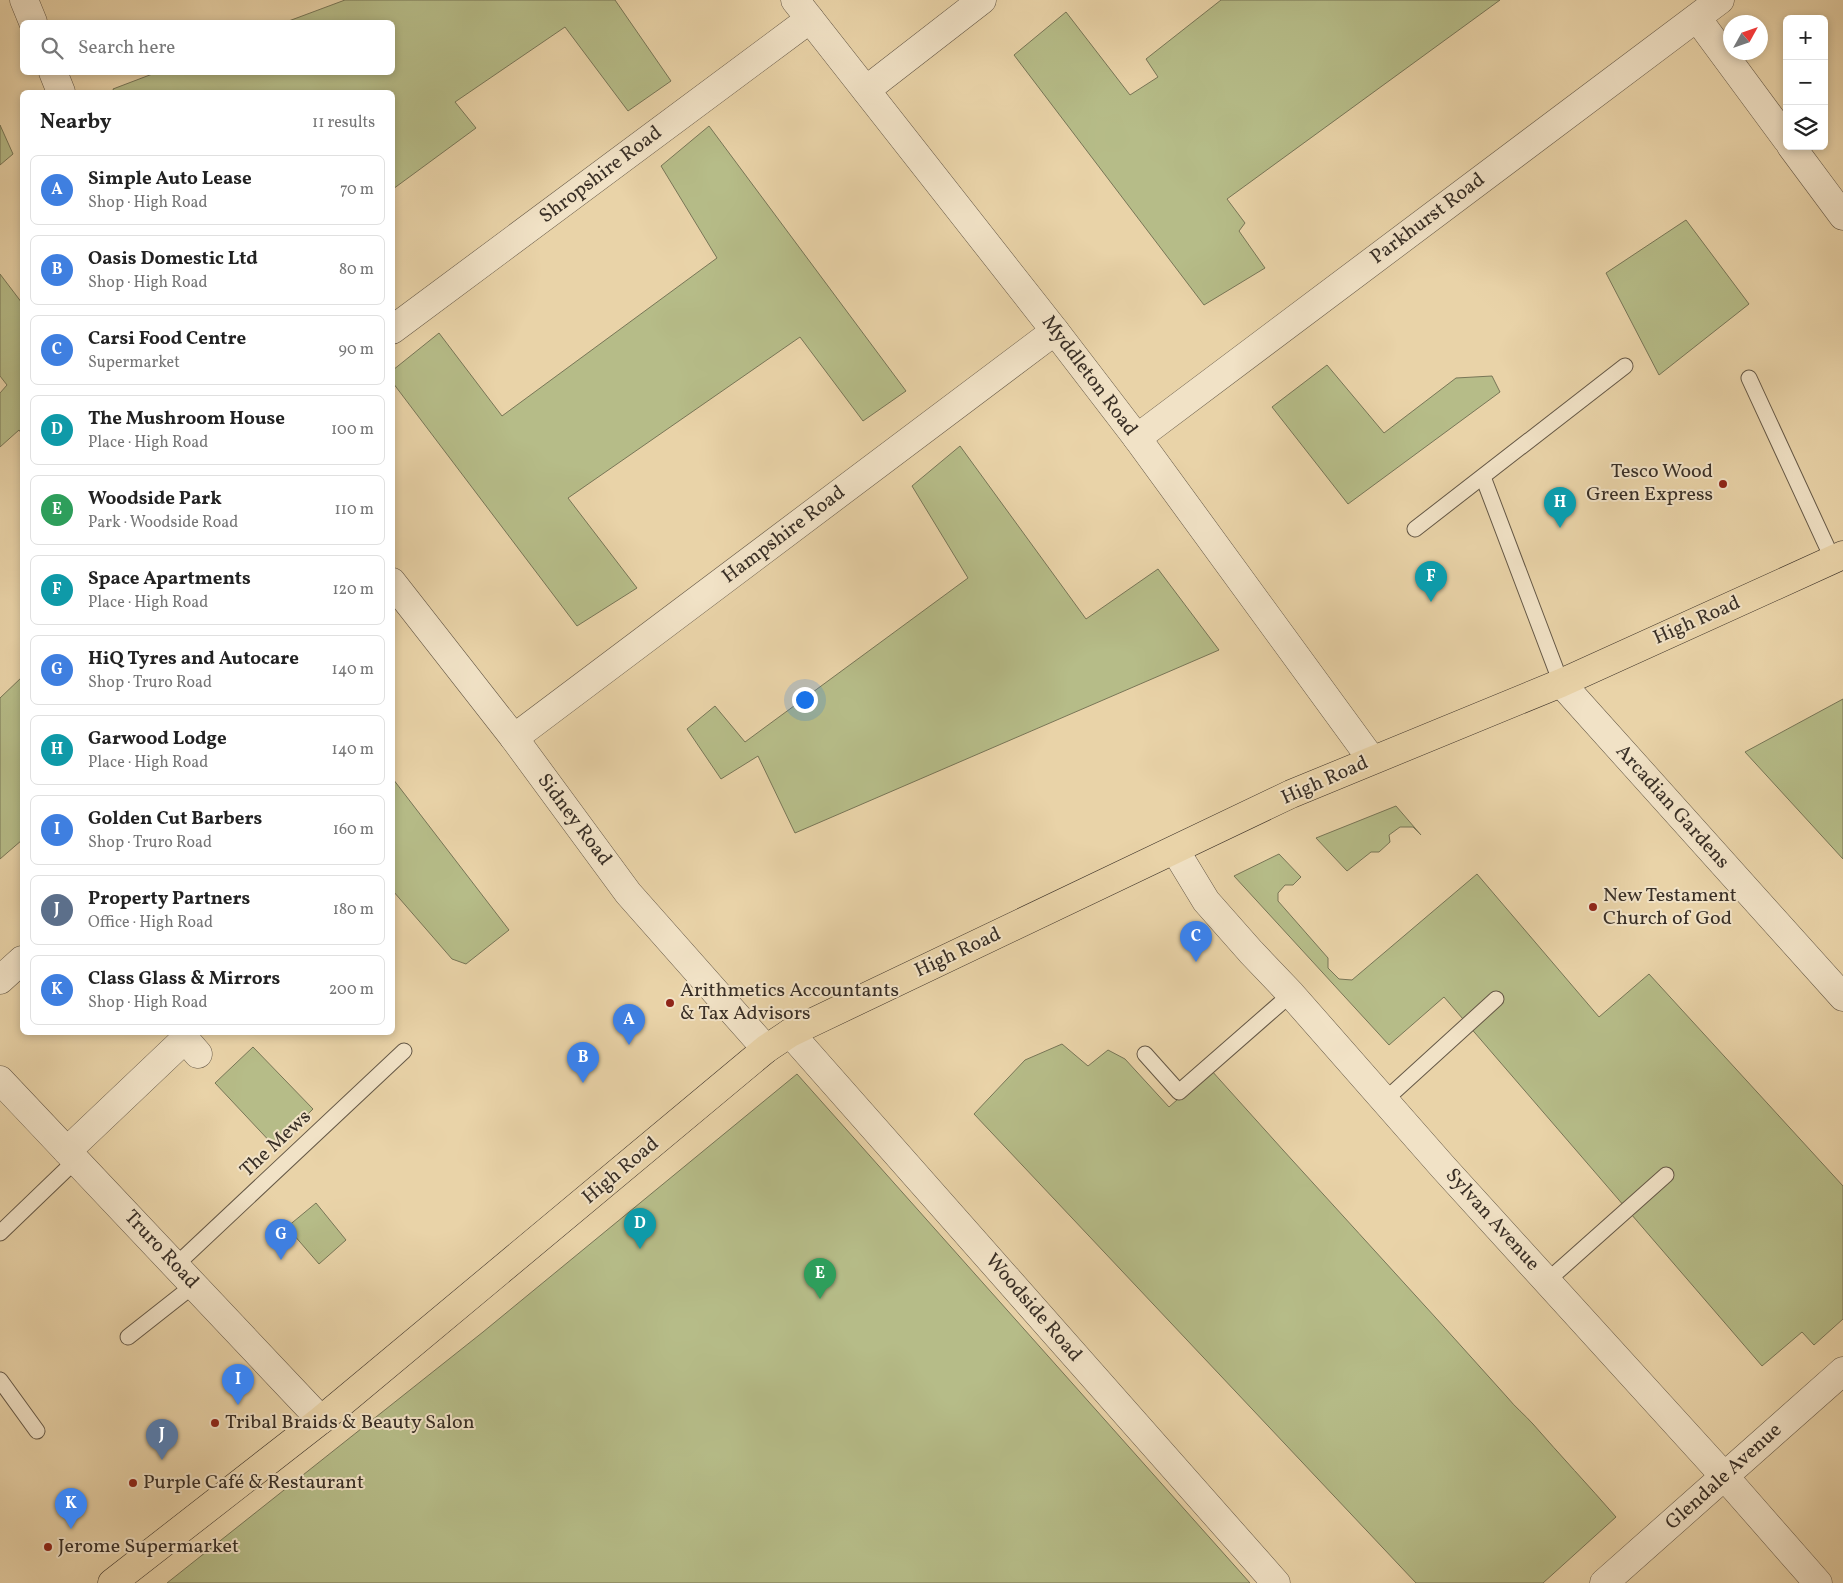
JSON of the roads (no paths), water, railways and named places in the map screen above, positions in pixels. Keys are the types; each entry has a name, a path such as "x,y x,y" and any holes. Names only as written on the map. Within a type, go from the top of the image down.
{"main road":[{"name":"High Road","path":"112,1583 321,1420 766,1049 790,1033 1291,794 1561,683 1838,558"}],"street":[{"path":"24,0 32,20"},
{"path":"866,90 982,0"},
{"name":"Parkhurst Road","path":"1137,438 1720,0"},
{"name":"Myddleton Road","path":"803,10 1137,438 1372,760"},
{"name":"Shropshire Road","path":"395,328 803,10"},
{"path":"1696,18 1783,135"},
{"path":"54,75 60,90"},
{"path":"1794,150 1843,216"},
{"name":"Hampshire Road","path":"514,738 1055,331"},
{"name":"Sidney Road","path":"395,586 514,738 628,893 766,1049"},
{"name":"Arcadian Gardens","path":"1561,683 1843,997"},
{"name":"Sylvan Avenue","path":"1175,850 1206,901 1443,1167 1725,1477 1818,1583"},
{"path":"0,980 20,962"},
{"name":"Woodside Road","path":"790,1033 839,1086 1118,1406 1276,1583"},
{"path":"71,1156 185,1039 198,1054"},
{"name":"Truro Road","path":"0,1080 321,1420"},
{"name":"Glendale Avenue","path":"1604,1583 1843,1371"}],"lane":[{"path":"1415,529 1625,366"},
{"path":"1750,378 1838,558"},
{"path":"1483,477 1561,683"},
{"path":"1145,1054 1179,1092 1290,994"},
{"path":"1385,1100 1496,999"},
{"name":"The Mews","path":"175,1266 404,1051"},
{"path":"0,1233 71,1156"},
{"path":"1547,1281 1666,1175"},
{"path":"128,1337 194,1285"},
{"path":"0,1380 37,1431"}],"place":[{"name":"Tesco Wood Green Express","path":"1723,484"},
{"name":"Garwood Lodge","path":"1560,528"},
{"name":"Space Apartments","path":"1431,602"},
{"name":"New Testament Church of God","path":"1593,907"},
{"name":"Carsi Food Centre","path":"1196,962"},
{"name":"Arithmetics Accountants & Tax Advisors","path":"670,1003"},
{"name":"Simple Auto Lease","path":"629,1045"},
{"name":"Oasis Domestic Ltd","path":"583,1083"},
{"name":"The Mushroom House","path":"640,1249"},
{"name":"HiQ Tyres and Autocare","path":"281,1260"},
{"name":"Woodside Park","path":"820,1299"},
{"name":"Golden Cut Barbers","path":"238,1405"},
{"name":"Tribal Braids & Beauty Salon","path":"215,1423"},
{"name":"Property Partners","path":"162,1460"},
{"name":"Purple Café & Restaurant","path":"133,1483"},
{"name":"Class Glass & Mirrors","path":"71,1529"},
{"name":"Jerome Supermarket","path":"48,1547"}]}
